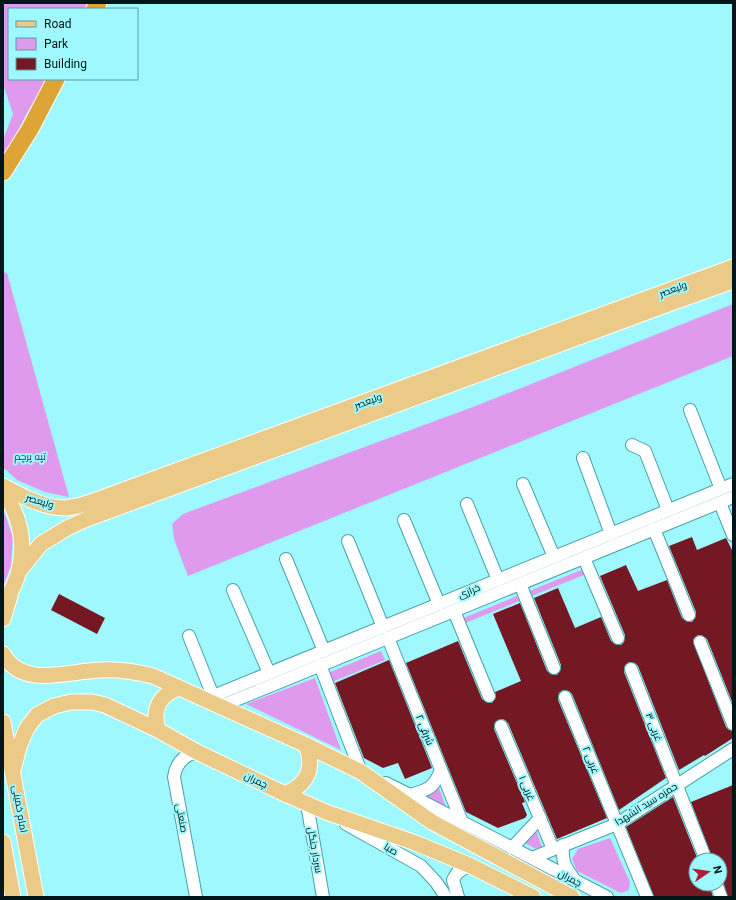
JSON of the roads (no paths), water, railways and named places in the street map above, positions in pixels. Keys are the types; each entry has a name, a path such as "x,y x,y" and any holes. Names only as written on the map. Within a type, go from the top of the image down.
{"highway":[{"path":"3,172 30,129 55,80"}],"main road":[{"name":"ولیعصر","path":"3,486 31,500 51,506 66,508 91,502 733,267"},
{"name":"ولیعصر","path":"20,570 41,544 67,528 87,519 733,281"},
{"path":"3,491 9,499 19,522 23,546 20,570 7,599 3,619"},
{"name":"چمران","path":"3,654 15,668 24,673 38,676 101,670 127,670 154,676 179,688 213,700 361,772 432,822 572,897"},
{"path":"158,730 156,712 159,704 167,694 179,688"},
{"name":"چمران","path":"13,770 19,747 27,728 37,715 54,706 71,702 92,702 105,705 158,730 198,752 307,804 413,842 469,865 533,897"},
{"name":"امام خمینی","path":"3,722 36,897"},
{"path":"285,794 295,790 308,774 310,754 306,745"},
{"path":"4,849 13,897"}],"street":[{"path":"690,410 721,489"},
{"path":"632,445 645,451 668,510"},
{"path":"583,458 611,534"},
{"path":"523,484 552,562"},
{"name":"خرازی","path":"213,700 269,673 324,651 454,611 520,584 552,562 584,558 654,530 683,511 721,489 733,484"},
{"name":"خرازی","path":"213,700 320,665 439,604 498,580 552,562 611,534 668,510 683,511 720,503 733,497"},
{"path":"720,503 733,536"},
{"path":"467,504 498,580"},
{"path":"404,520 439,604"},
{"path":"654,530 689,615"},
{"path":"348,541 385,632"},
{"path":"584,558 618,638"},
{"path":"286,559 324,651"},
{"path":"520,584 554,668"},
{"path":"233,590 269,673"},
{"path":"454,611 489,696"},
{"name":"۲ شرقی","path":"385,632 462,822"},
{"path":"189,636 213,700"},
{"path":"700,642 733,724"},
{"path":"320,665 361,772"},
{"name":"۳ غربی","path":"631,669 676,786"},
{"name":"۲ غربی","path":"566,697 647,897"},
{"name":"۱ غربی","path":"501,726 540,818 558,847 566,869 575,880"},
{"name":"حمزه سید الشهدا","path":"532,858 617,824 733,749"},
{"name":"صنعتی","path":"196,897 174,777 175,771 180,762 189,754 198,752"},
{"path":"410,795 426,791 438,779 441,770"},
{"name":"چمران","path":"361,772 410,795 607,897"},
{"path":"676,786 703,852"},
{"name":"سردار جنگل","path":"307,804 323,897"},
{"name":"صبا","path":"326,812 421,866 436,882 446,897"},
{"path":"512,848 540,818"},
{"path":"458,897 453,880 457,873 469,865"}],"park label":[{"name":"تپه پرچم","path":"30,456"}]}
